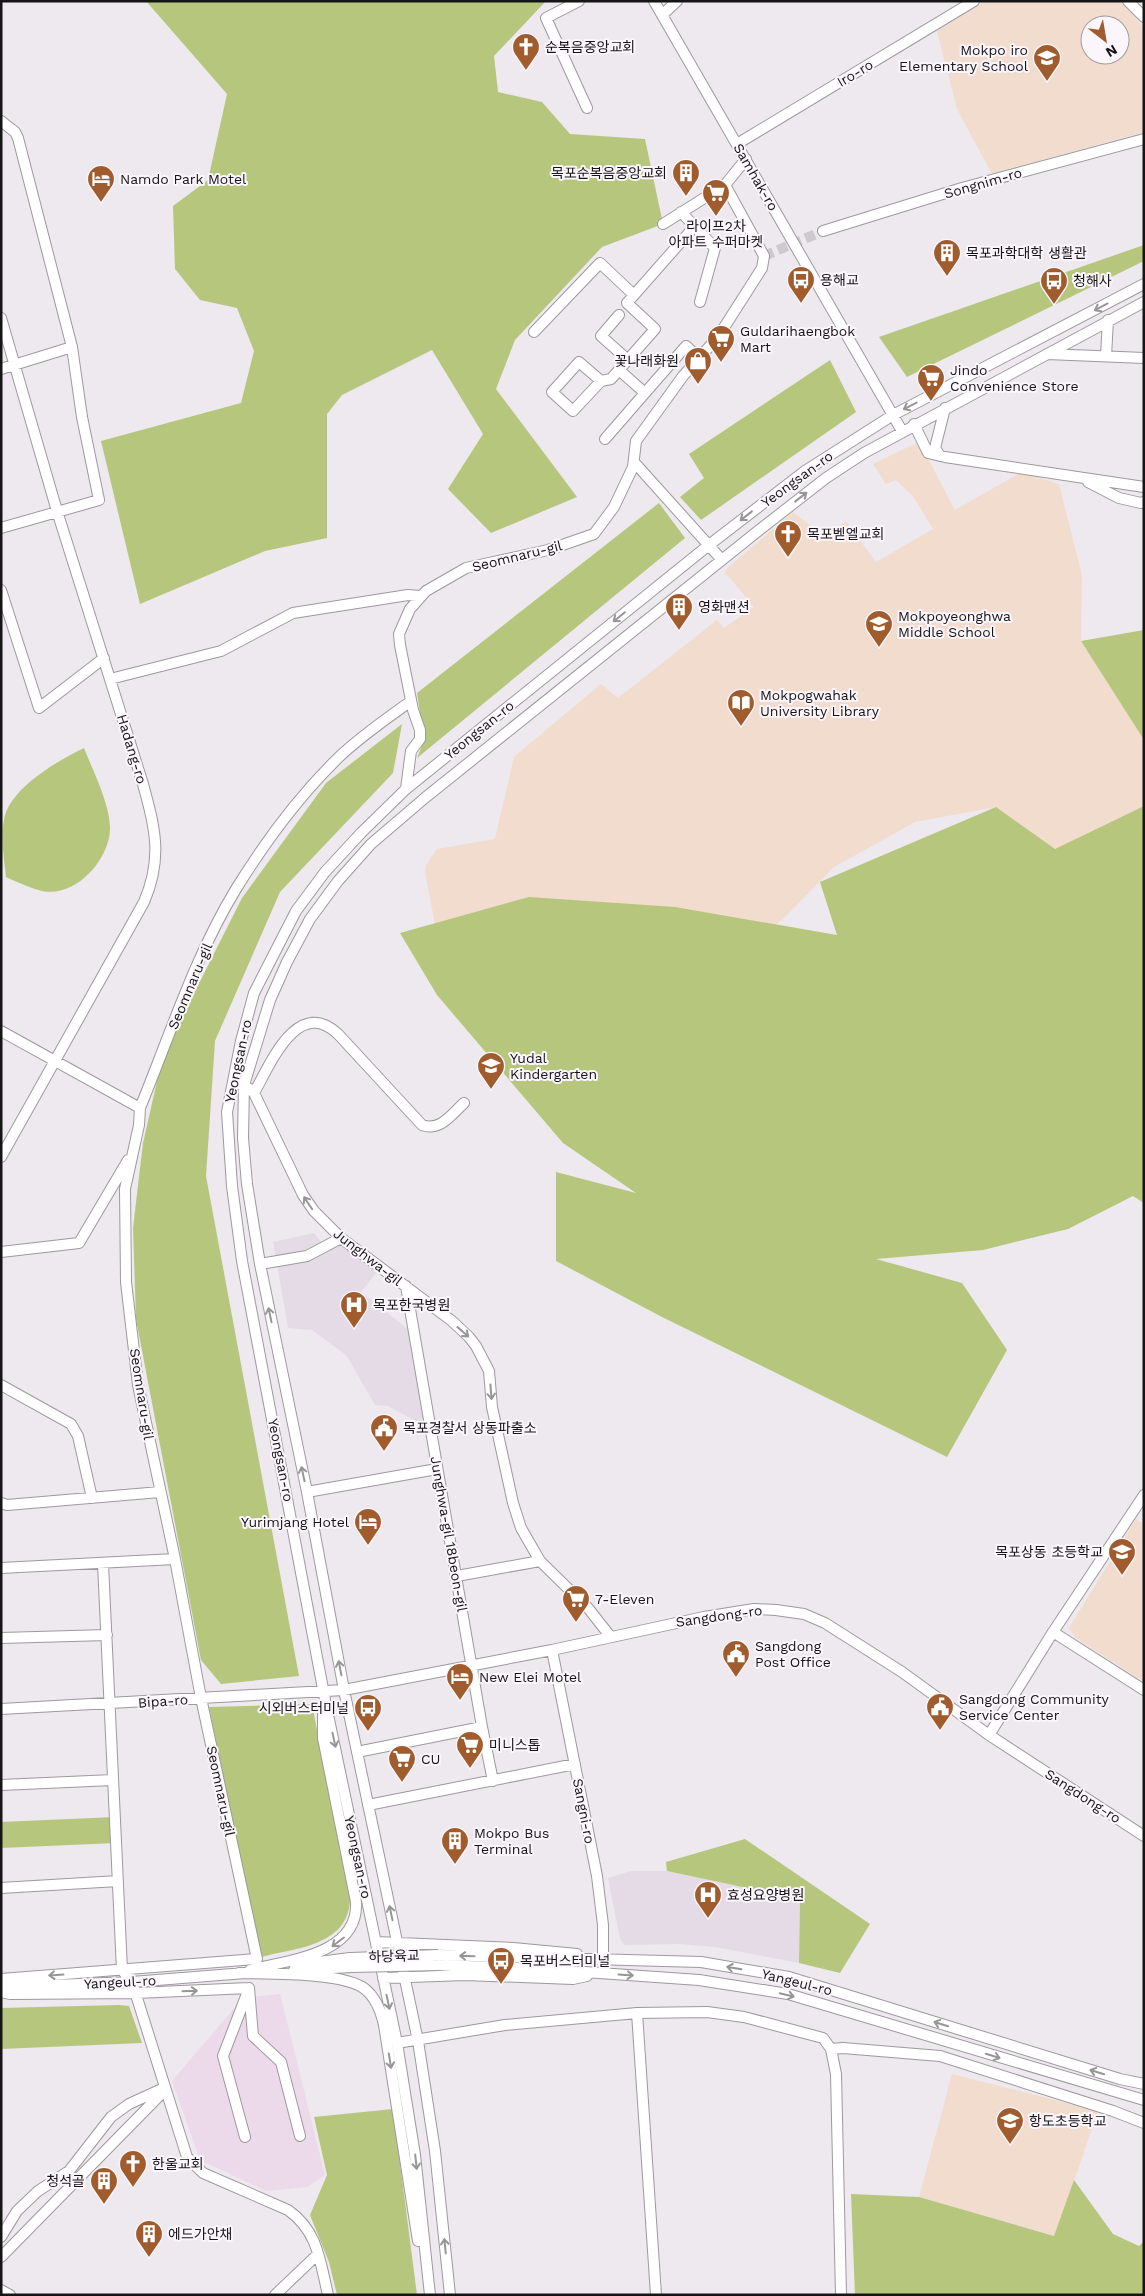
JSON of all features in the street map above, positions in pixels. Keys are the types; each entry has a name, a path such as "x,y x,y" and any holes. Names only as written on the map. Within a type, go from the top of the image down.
{"street":[{"path":"580,1 546,18 587,108"},
{"name":"Samhak-ro","path":"654,1 892,415"},
{"path":"662,16 677,1"},
{"name":"Iro-ro","path":"737,144 974,1"},
{"path":"1128,1 1144,15"},
{"path":"1135,1 1144,15"},
{"path":"1,121 15,132 18,138 72,347 82,417 100,500 1,528"},
{"name":"Songnim-ro","path":"824,232 962,188 1144,139"},
{"path":"663,224 725,186 746,159"},
{"name":"Seomnaru-gil","path":"122,1970 256,1959 138,1385 126,1282 124,1189 139,1125 140,1108 199,962 235,890 253,862 280,824 338,759 379,724 411,701 399,634 410,609 420,596 466,568 548,550 594,534 614,507 633,467 636,441 683,376 723,330 762,268 764,256 725,186"},
{"path":"681,212 714,248 700,302"},
{"path":"601,381 579,362 552,392 573,411 601,381 611,380 655,329 627,303 694,227"},
{"path":"534,332 600,263 634,295"},
{"name":"Yeongsan-ro","path":"428,2295 416,2155 397,2043 324,1692 242,1261 227,1142 227,1112 232,1082 254,993 296,911 331,866 406,789 709,545 805,471 892,415 1144,284"},
{"name":"Yeongsan-ro","path":"450,2295 435,2151 418,2041 344,1690 307,1492 260,1264 246,1175 243,1138 244,1085 270,1000 287,962 310,919 338,882 371,844 426,797 722,560 826,478 902,431 1144,302"},
{"path":"620,315 600,336 628,360"},
{"name":"Hadang-ro","path":"1,318 57,511 104,658 154,825 155,871 144,902 55,1061 6,1140 1,1157"},
{"path":"1106,356 1108,320"},
{"path":"605,439 686,346 700,358"},
{"path":"1,369 72,347"},
{"path":"1046,354 1144,358"},
{"path":"619,370 644,393"},
{"path":"940,456 936,448 945,408"},
{"path":"892,415 902,431"},
{"path":"914,424 928,453 1144,487"},
{"path":"634,462 722,560"},
{"path":"1079,477 1119,498 1144,502"},
{"path":"1,590 3,602 40,708 104,658"},
{"path":"110,679 221,650 293,613 408,595 420,596"},
{"path":"406,789 412,751 420,739 418,722 411,701"},
{"path":"254,1093 271,1061 286,1039 307,1023 321,1023 330,1026 338,1034 422,1125 430,1128 438,1126 464,1103"},
{"path":"1,1031 140,1108"},
{"name":"Junghwa-gil","path":"232,1082 244,1085 254,1093 303,1195 314,1211 341,1238 470,1337 489,1371 492,1407 513,1503 521,1528 540,1561 588,1608 610,1636"},
{"path":"1,1252 79,1243 132,1156"},
{"path":"260,1264 307,1256 341,1238"},
{"name":"Junghwa-gil 18beon-gil","path":"406,1286 493,1782"},
{"path":"1,1385 71,1424 78,1436 92,1498"},
{"path":"307,1492 437,1469"},
{"path":"1,1503 160,1492"},
{"path":"990,1736 1053,1632 1144,1495"},
{"path":"1,1568 175,1559"},
{"path":"457,1576 540,1561"},
{"path":"104,1564 122,1970 134,1988 165,2089 174,2111 183,2146 191,2163 203,2172 288,2210 299,2218 311,2234 328,2295"},
{"name":"Sangdong-ro","path":"324,1692 344,1690 552,1650 704,1617 754,1609 804,1614 825,1623 895,1668 990,1736 1144,1836"},
{"path":"1053,1632 1144,1690"},
{"path":"1,1638 106,1635"},
{"name":"Sangni-ro","path":"552,1650 597,1876 603,1925 602,1973"},
{"path":"239,1973 331,1947 344,1938 354,1918 356,1902 323,1738 324,1692"},
{"name":"Bipa-ro","path":"1,1708 324,1692"},
{"path":"357,1752 482,1726"},
{"path":"368,1805 493,1782 575,1764"},
{"path":"1,1785 113,1780"},
{"path":"1,1888 118,1881"},
{"path":"376,1942 563,1951 603,1959"},
{"name":"Yangeul-ro","path":"438,1960 603,1959 701,1962 790,1977 1142,2084"},
{"name":"Yangeul-ro","path":"438,1960 699,1980 788,1994 1144,2101"},
{"name":"하당육교","path":"351,1962 438,1960"},
{"name":"Yangeul-ro","path":"1,1987 134,1988 239,1973 351,1962"},
{"path":"1,1979 122,1970"},
{"path":"239,1973 344,1979 365,1989 376,2001 384,2025 428,2295"},
{"path":"383,1978 466,1976 573,1979 602,1973"},
{"path":"1,1992 10,1994 134,1988 249,1988"},
{"path":"249,1988 253,2036 281,2062 300,2136"},
{"path":"245,2137 223,2056 249,1988"},
{"path":"397,2043 505,2025 637,2013 707,2012 744,2017 823,2038 832,2049 836,2074 839,2294"},
{"path":"637,2013 656,2295"},
{"path":"832,2049 843,2048 940,2056 1113,2111 1144,2123"},
{"path":"1,2237 17,2211 38,2191 69,2171 111,2117 128,2104 165,2089"},
{"path":"1,2257 165,2089"},
{"path":"275,2295 318,2254"},
{"path":"1,2290 10,2295"}],"shaded area":[{"name":"Mokpo iro Elementary School","path":"985,1 1121,1 1144,28 1144,132 992,174 957,109 937,31"},
{"path":"919,442 955,510 1022,472 1059,484 1082,575 1081,641 1144,740 1144,806 1055,849 996,807 915,822 834,867 783,919 762,935 530,897 435,924 425,872 426,865 437,849 495,839 514,757 601,684 618,698 717,620 724,628 754,607 724,571 793,512 822,535 846,522 876,562 933,529 913,496 896,480 886,484 873,464"},
{"name":"목포한국병원","path":"314,1233 324,1245 335,1237 377,1272 361,1292 409,1330 426,1427 388,1406 375,1405 346,1355 312,1330 288,1328 273,1242"},
{"name":"목포상동 초등학교","path":"1136,1519 1144,1524 1144,1682 1076,1638 1069,1628"},
{"name":"효성요양병원","path":"631,1871 667,1871 800,1899 799,1963 715,1947 679,1944 625,1945 620,1939 608,1878"},
{"path":"280,1994 325,2175 307,2187 266,2191 200,2160 172,2081 243,1998"},
{"name":"항도초등학교","path":"952,2074 1098,2111 1055,2236 919,2197"}],"green space":[{"path":"146,1 546,1 494,56 498,92 542,102 570,134 645,139 663,224 602,247 515,340 496,389 577,497 491,533 448,489 483,434 432,350 342,395 327,414 327,538 265,551 140,604 101,441 241,403 254,351 237,308 200,300 175,269 173,206 208,180 227,94"},
{"path":"1144,245 1144,261 907,377 879,337"},
{"path":"830,360 856,412 701,520 680,497 704,478 689,454"},
{"path":"659,503 685,538 417,758 424,741 417,693"},
{"path":"1144,630 1144,740 1081,641"},
{"path":"402,724 393,773 280,892 215,1041 206,1176 299,1676 221,1684 201,1660 136,1319 133,1228 143,1143 163,1055 242,898 326,783"},
{"path":"84,748 100,788 109,819 108,840 97,864 78,883 67,889 54,892 37,890 6,877 3,830 5,815 10,804 27,784 62,759"},
{"path":"1144,806 1144,1203 1133,1196 1068,1229 983,1250 876,1259 962,1283 1007,1350 947,1457 662,1317 556,1261 556,1172 636,1193 563,1143 437,995 400,933 529,897 675,907 837,935 820,882 996,807 1055,849"},
{"path":"312,1704 350,1901 347,1916 340,1927 318,1943 261,1957 209,1707"},
{"path":"115,1817 116,1843 1,1848 1,1822"},
{"path":"745,1839 870,1924 840,1973 799,1963 800,1899 667,1871 666,1862"},
{"path":"129,2006 142,2043 1,2049 1,2008"},
{"path":"393,2109 417,2295 337,2295 329,2262 310,2215 327,2175 314,2117"},
{"path":"1074,2180 1113,2234 1139,2246 1144,2241 1144,2295 855,2295 851,2194 919,2197 1054,2236"}],"tunnel":[{"path":"764,256 823,231"}],"place":[{"name":"순복음중앙교회","path":"526,71"},
{"name":"Mokpo iro Elementary School","path":"1047,82"},
{"name":"목포순복음중앙교회","path":"686,197"},
{"name":"Namdo Park Motel","path":"101,203"},
{"name":"라이프2차 아파트 수퍼마켓","path":"716,217"},
{"name":"목포과학대학 생활관","path":"947,277"},
{"name":"용해교","path":"801,304"},
{"name":"청해사","path":"1054,305"},
{"name":"Guldarihaengbok Mart","path":"721,363"},
{"name":"꽃나래화원","path":"698,385"},
{"name":"Jindo Convenience Store","path":"931,402"},
{"name":"목포벧엘교회","path":"788,558"},
{"name":"영화맨션","path":"679,631"},
{"name":"Mokpoyeonghwa Middle School","path":"879,648"},
{"name":"Mokpogwahak University Library","path":"741,727"},
{"name":"Yudal Kindergarten","path":"491,1090"},
{"name":"목포한국병원","path":"354,1329"},
{"name":"목포경찰서 상동파출소","path":"384,1452"},
{"name":"Yurimjang Hotel","path":"368,1546"},
{"name":"목포상동 초등학교","path":"1122,1576"},
{"name":"7-Eleven","path":"576,1623"},
{"name":"Sangdong Post Office","path":"736,1678"},
{"name":"New Elei Motel","path":"460,1701"},
{"name":"Sangdong Community Service Center","path":"940,1731"},
{"name":"시외버스터미널","path":"368,1732"},
{"name":"미니스톱","path":"470,1769"},
{"name":"CU","path":"402,1783"},
{"name":"Mokpo Bus Terminal","path":"455,1865"},
{"name":"효성요양병원","path":"708,1919"},
{"name":"목포버스터미널","path":"501,1985"},
{"name":"항도초등학교","path":"1010,2145"},
{"name":"한울교회","path":"133,2188"},
{"name":"청석골","path":"104,2205"},
{"name":"에드가안채","path":"149,2258"}]}
